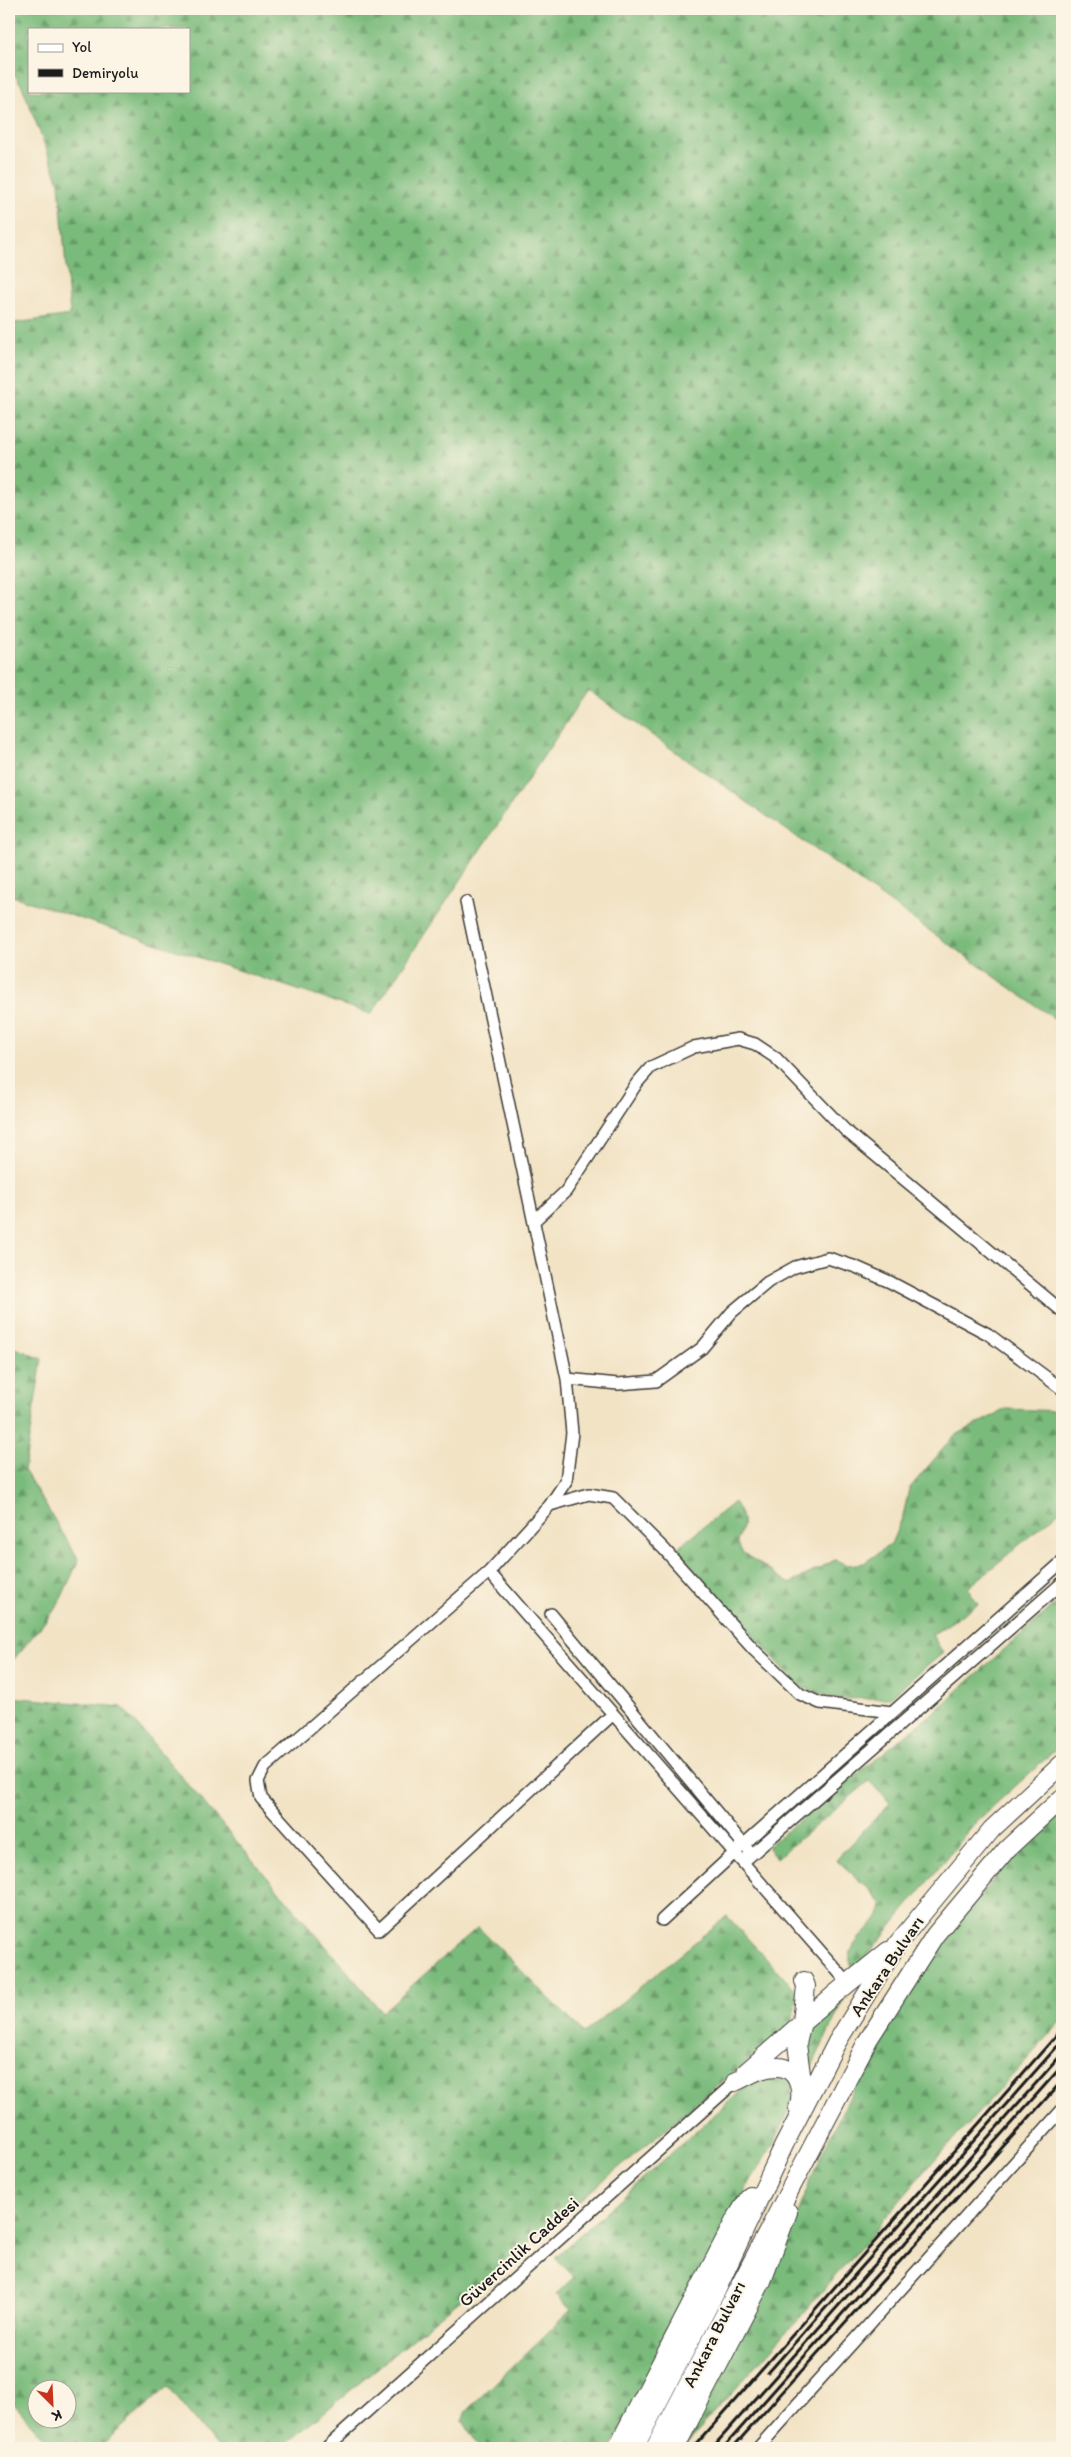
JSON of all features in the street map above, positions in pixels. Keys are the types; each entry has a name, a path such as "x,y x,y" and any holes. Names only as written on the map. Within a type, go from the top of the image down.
{"main road":[{"name":"Ankara Bulvarı","path":"655,2448 724,2294 784,2145 837,2042 898,1943 992,1829 1062,1764"},
{"name":"Ankara Bulvarı","path":"634,2448 815,2140 868,2040 935,1934 1007,1849 1062,1798"},
{"path":"735,2082 802,2022 898,1943"},
{"path":"784,2145 803,2086 796,2044 802,2022 806,1986 804,1981"},
{"path":"735,2082 760,2069 777,2066 790,2072 797,2078 801,2087 800,2100"},
{"name":"Ankara Bulvarı","path":"675,2448 762,2281 815,2140"},
{"name":"Ankara Bulvarı","path":"617,2448 735,2220 784,2145"}],"street":[{"path":"466,902 567,1379 572,1433 566,1481 550,1505 489,1572 265,1767 258,1781 261,1798 379,1930 612,1715"},
{"path":"534,1222 566,1191 637,1083 651,1067 694,1048 738,1039 755,1044 776,1058 845,1130 1062,1311"},
{"path":"567,1379 618,1384 656,1380 702,1348 732,1312 768,1282 795,1267 828,1258 856,1267 890,1282 988,1334 1062,1389"},
{"path":"550,1505 590,1494 613,1498 664,1549 754,1650 800,1694 820,1703 892,1712"},
{"path":"743,1845 1062,1562"},
{"path":"489,1572 612,1715 743,1856 849,1984"},
{"path":"662,1920 743,1856 1062,1583"},
{"path":"551,1614 743,1845 743,1856"},
{"name":"Güvercinlik Caddesi","path":"326,2448 735,2082"},
{"path":"760,2448 1062,2110"}],"green space":[{"path":"9,9 1062,9 1062,1024 588,690 371,1014 9,895 9,324 70,315 59,182 22,86 9,66"},
{"path":"13,1347 42,1359 24,1470 79,1560 57,1607 9,1665 9,1379"},
{"path":"1006,1409 1062,1411 1062,1509 968,1588 978,1604 932,1635 943,1653 889,1698 837,1699 799,1686 676,1549 734,1502 742,1517 741,1531 737,1542 742,1552 790,1584 835,1560 848,1565 864,1563 891,1544 903,1516 909,1489 954,1436"},
{"path":"1062,1598 1062,1744 978,1820 860,1964 852,1967 851,1950 875,1921 882,1905 874,1894 836,1859 890,1803 869,1781 777,1858 767,1847 935,1711"},
{"path":"9,1697 122,1707 382,2012 478,1927 584,2033 727,1916 798,1993 792,2024 281,2448 218,2448 168,2387 98,2448 52,2448 37,2430 78,2430 78,2380 28,2380 28,2420 9,2398"},
{"path":"1062,1809 1062,2021 927,2169 807,2309 686,2444 724,2362 794,2223 817,2164 874,2047 924,1965 952,1927 1021,1848"},
{"path":"843,1999 808,2074 803,2035 808,2027"},
{"path":"779,2072 792,2085 791,2099 781,2129 739,2201 611,2448 480,2448 463,2421 467,2410 571,2310 556,2294 574,2277 555,2257 760,2074"}],"railway":[{"path":"693,2448 1062,2029"},
{"path":"768,2373 1062,2041"},
{"path":"712,2448 1062,2054"},
{"path":"723,2448 1062,2066"},
{"path":"735,2445 1062,2081"}]}
